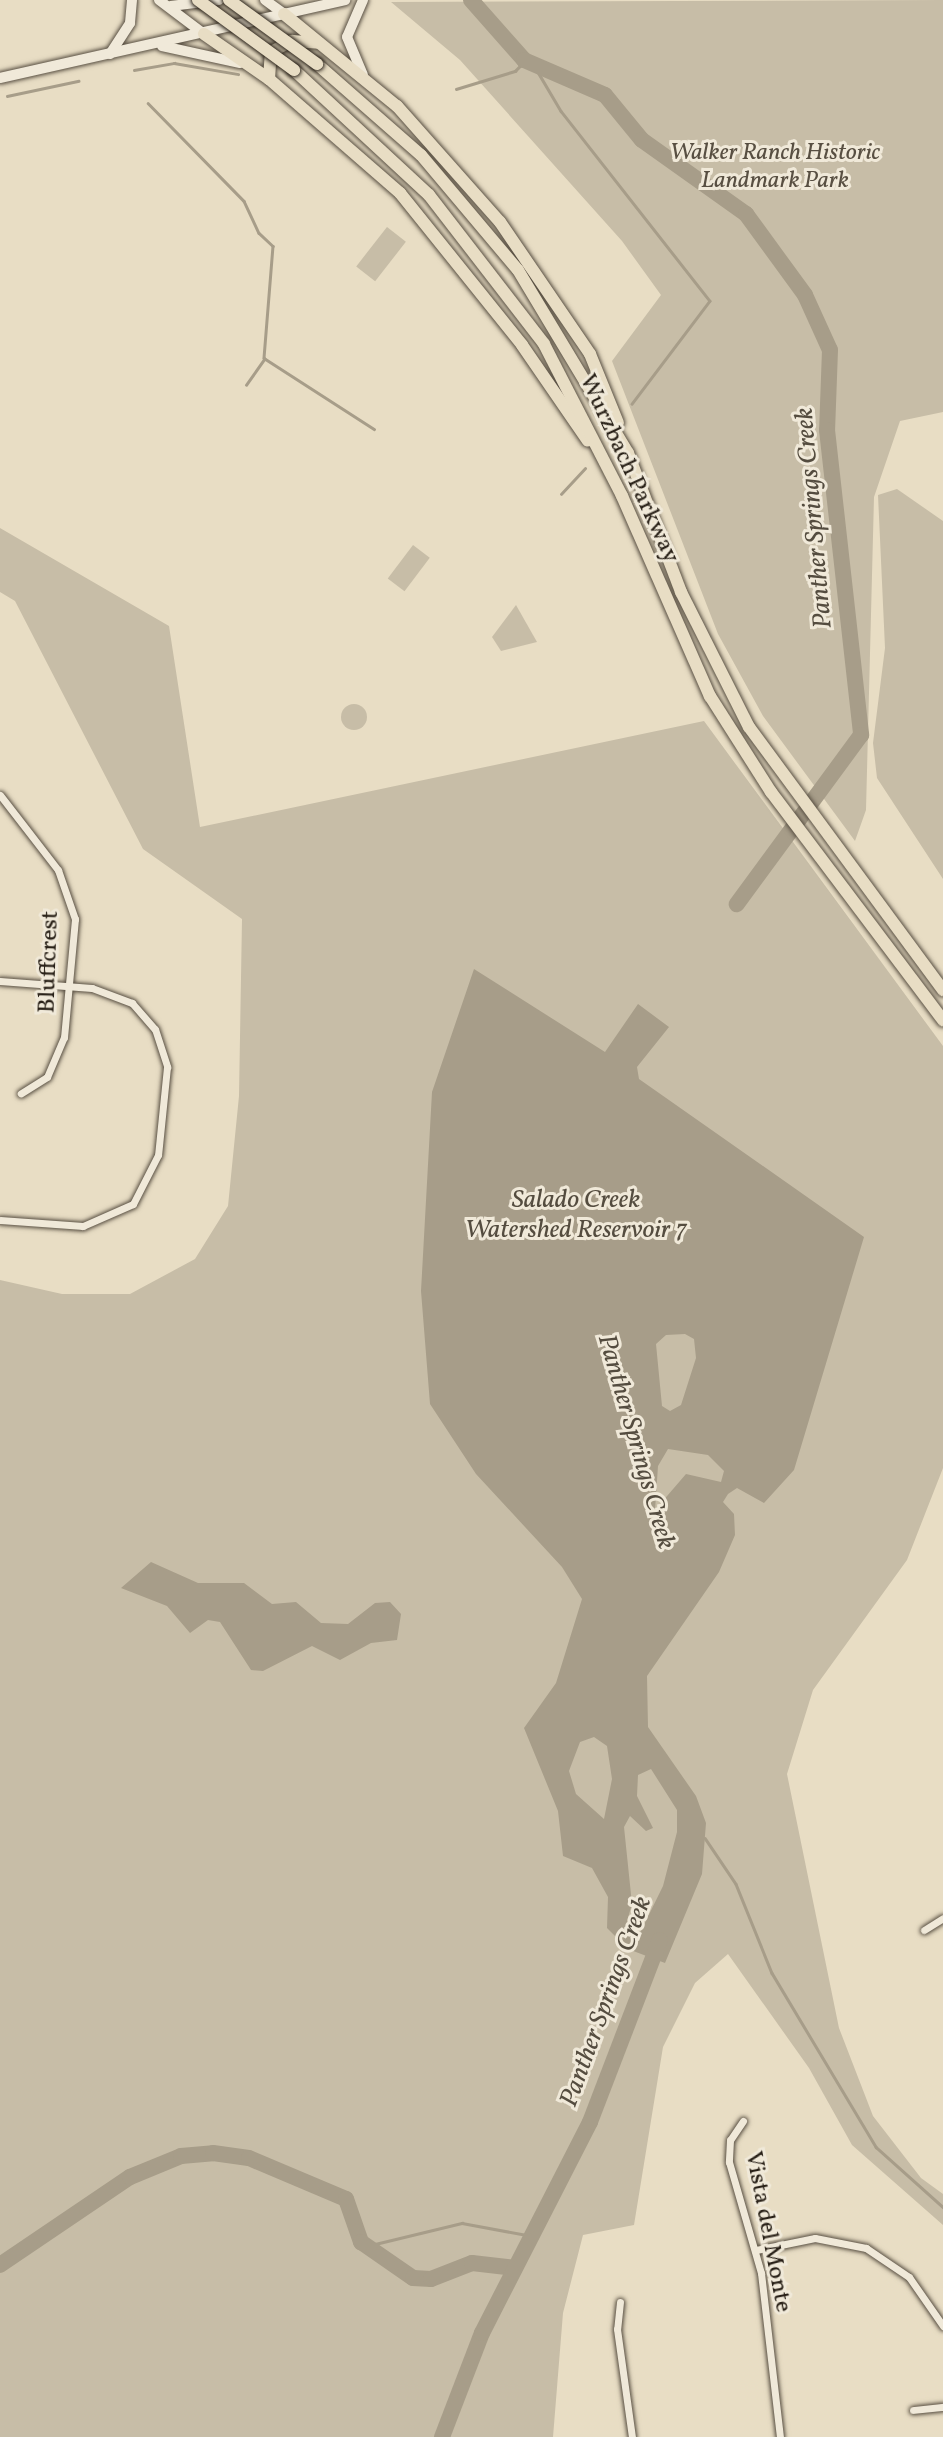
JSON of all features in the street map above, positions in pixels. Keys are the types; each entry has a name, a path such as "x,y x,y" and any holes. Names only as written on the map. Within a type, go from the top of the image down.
{"highway":[{"name":"Wurzbach Parkway","path":"198,0 294,70 386,149 473,244 544,344 606,467 710,696 772,792 943,1020"},
{"name":"Wurzbach Parkway","path":"229,0 317,64 462,200 539,303 628,453 699,632 782,775 943,990"},
{"path":"284,14 365,79 462,178 557,299 590,354 628,453"},
{"path":"204,34 270,79 400,193 513,334 606,467"},
{"path":"270,79 271,52 301,40 323,44"}],"main road":[{"path":"110,54 130,23 132,0"},
{"path":"163,3 219,0"},
{"path":"265,0 284,14"},
{"path":"333,0 343,0"},
{"path":"0,78 204,34 343,0"},
{"path":"363,0 347,37 365,79"},
{"path":"163,3 204,34"},
{"path":"155,45 256,68"}],"street":[{"name":"Bluffcrest","path":"0,795 68,888 75,919 72,986 57,1060 40,1084 21,1093"},
{"path":"0,981 72,986 124,999 155,1029 167,1067 154,1172 133,1204 104,1221 0,1220"},
{"path":"924,1930 943,1918"},
{"name":"Vista del Monte","path":"743,2121 730,2140 729,2162 756,2250 780,2437"},
{"path":"756,2250 815,2238 866,2248 909,2277 943,2326"},
{"path":"620,2302 617,2329 632,2437"},
{"path":"913,2410 943,2407"}],"green space":[{"name":"Walker Ranch Historic Landmark Park","path":"943,0 943,412 900,421 874,497 866,810 855,841 763,716 718,634 612,361 661,295 622,241 460,60 391,2"},
{"path":"387,227 406,242 375,281 356,266"},
{"path":"897,489 943,521 943,879 877,778 873,743 885,648 878,495"},
{"path":"0,528 169,626 200,827 704,721 943,1046 943,1468 907,1560 813,1690 787,1774 839,2028 873,2116 921,2178 943,2194 943,2225 852,2145 809,2068 728,1954 695,1983 663,2047 634,2225 583,2235 563,2313 553,2437 0,2437 0,1280 62,1294 130,1294 195,1259 228,1206 239,1096 242,919 143,849 15,601 0,592"},
{"path":"413,545 430,558 404,591 388,579"},
{"path":"516,605 537,642 501,651 492,637"},
{"path":"354,704 363,708 367,717 363,726 354,730 345,726 341,717 345,708"}],"water":[{"name":"Salado Creek Watershed Reservoir 7","path":"474,969 605,1052 638,1004 669,1027 637,1067 639,1079 864,1237 794,1470 764,1503 737,1488 728,1494 723,1502 734,1514 735,1535 719,1572 647,1676 648,1727 696,1796 706,1823 702,1874 665,1963 628,1949 607,1928 608,1897 592,1868 563,1856 558,1811 524,1728 556,1683 582,1599 562,1567 476,1474 430,1404 421,1291 432,1092","holes":["685,1334 694,1339 696,1358 681,1405 670,1411 662,1406 656,1344 666,1335","668,1449 708,1455 724,1471 721,1482 686,1474 655,1510 658,1466","594,1737 607,1746 612,1779 604,1819 576,1794 569,1771 580,1742","651,1769 677,1810 677,1832 663,1886 636,1941 627,1921 632,1904 624,1827 630,1816 646,1831 653,1828 637,1796 638,1775"]},
{"path":"151,1562 198,1583 244,1583 272,1604 296,1602 321,1623 348,1624 375,1603 390,1602 401,1614 397,1640 371,1643 340,1660 312,1646 263,1671 251,1670 220,1622 208,1620 190,1633 167,1606 121,1588"}],"waterway":[{"name":"Panther Springs Creek","path":"471,0 524,60 605,95 642,140 746,214 805,295 830,350 827,430 861,735 737,904"},
{"path":"456,89 515,71 525,61"},
{"path":"134,70 174,63 238,74"},
{"path":"535,67 561,111 710,301 632,404"},
{"path":"7,96 78,81"},
{"path":"148,103 244,201 259,233 273,246 264,358 374,429"},
{"path":"246,385 264,359"},
{"path":"561,494 585,468"},
{"path":"705,1838 736,1884 772,1973 876,2147 943,2207"},
{"name":"Panther Springs Creek","path":"442,2437 482,2333 590,2122 660,1940"},
{"name":"Panther Springs Creek","path":"0,2265 130,2177 181,2156 213,2153 249,2158 346,2199 361,2242 413,2278 431,2279 472,2263 515,2268"},
{"name":"Panther Springs Creek","path":"371,2245 462,2223 532,2236"}]}
